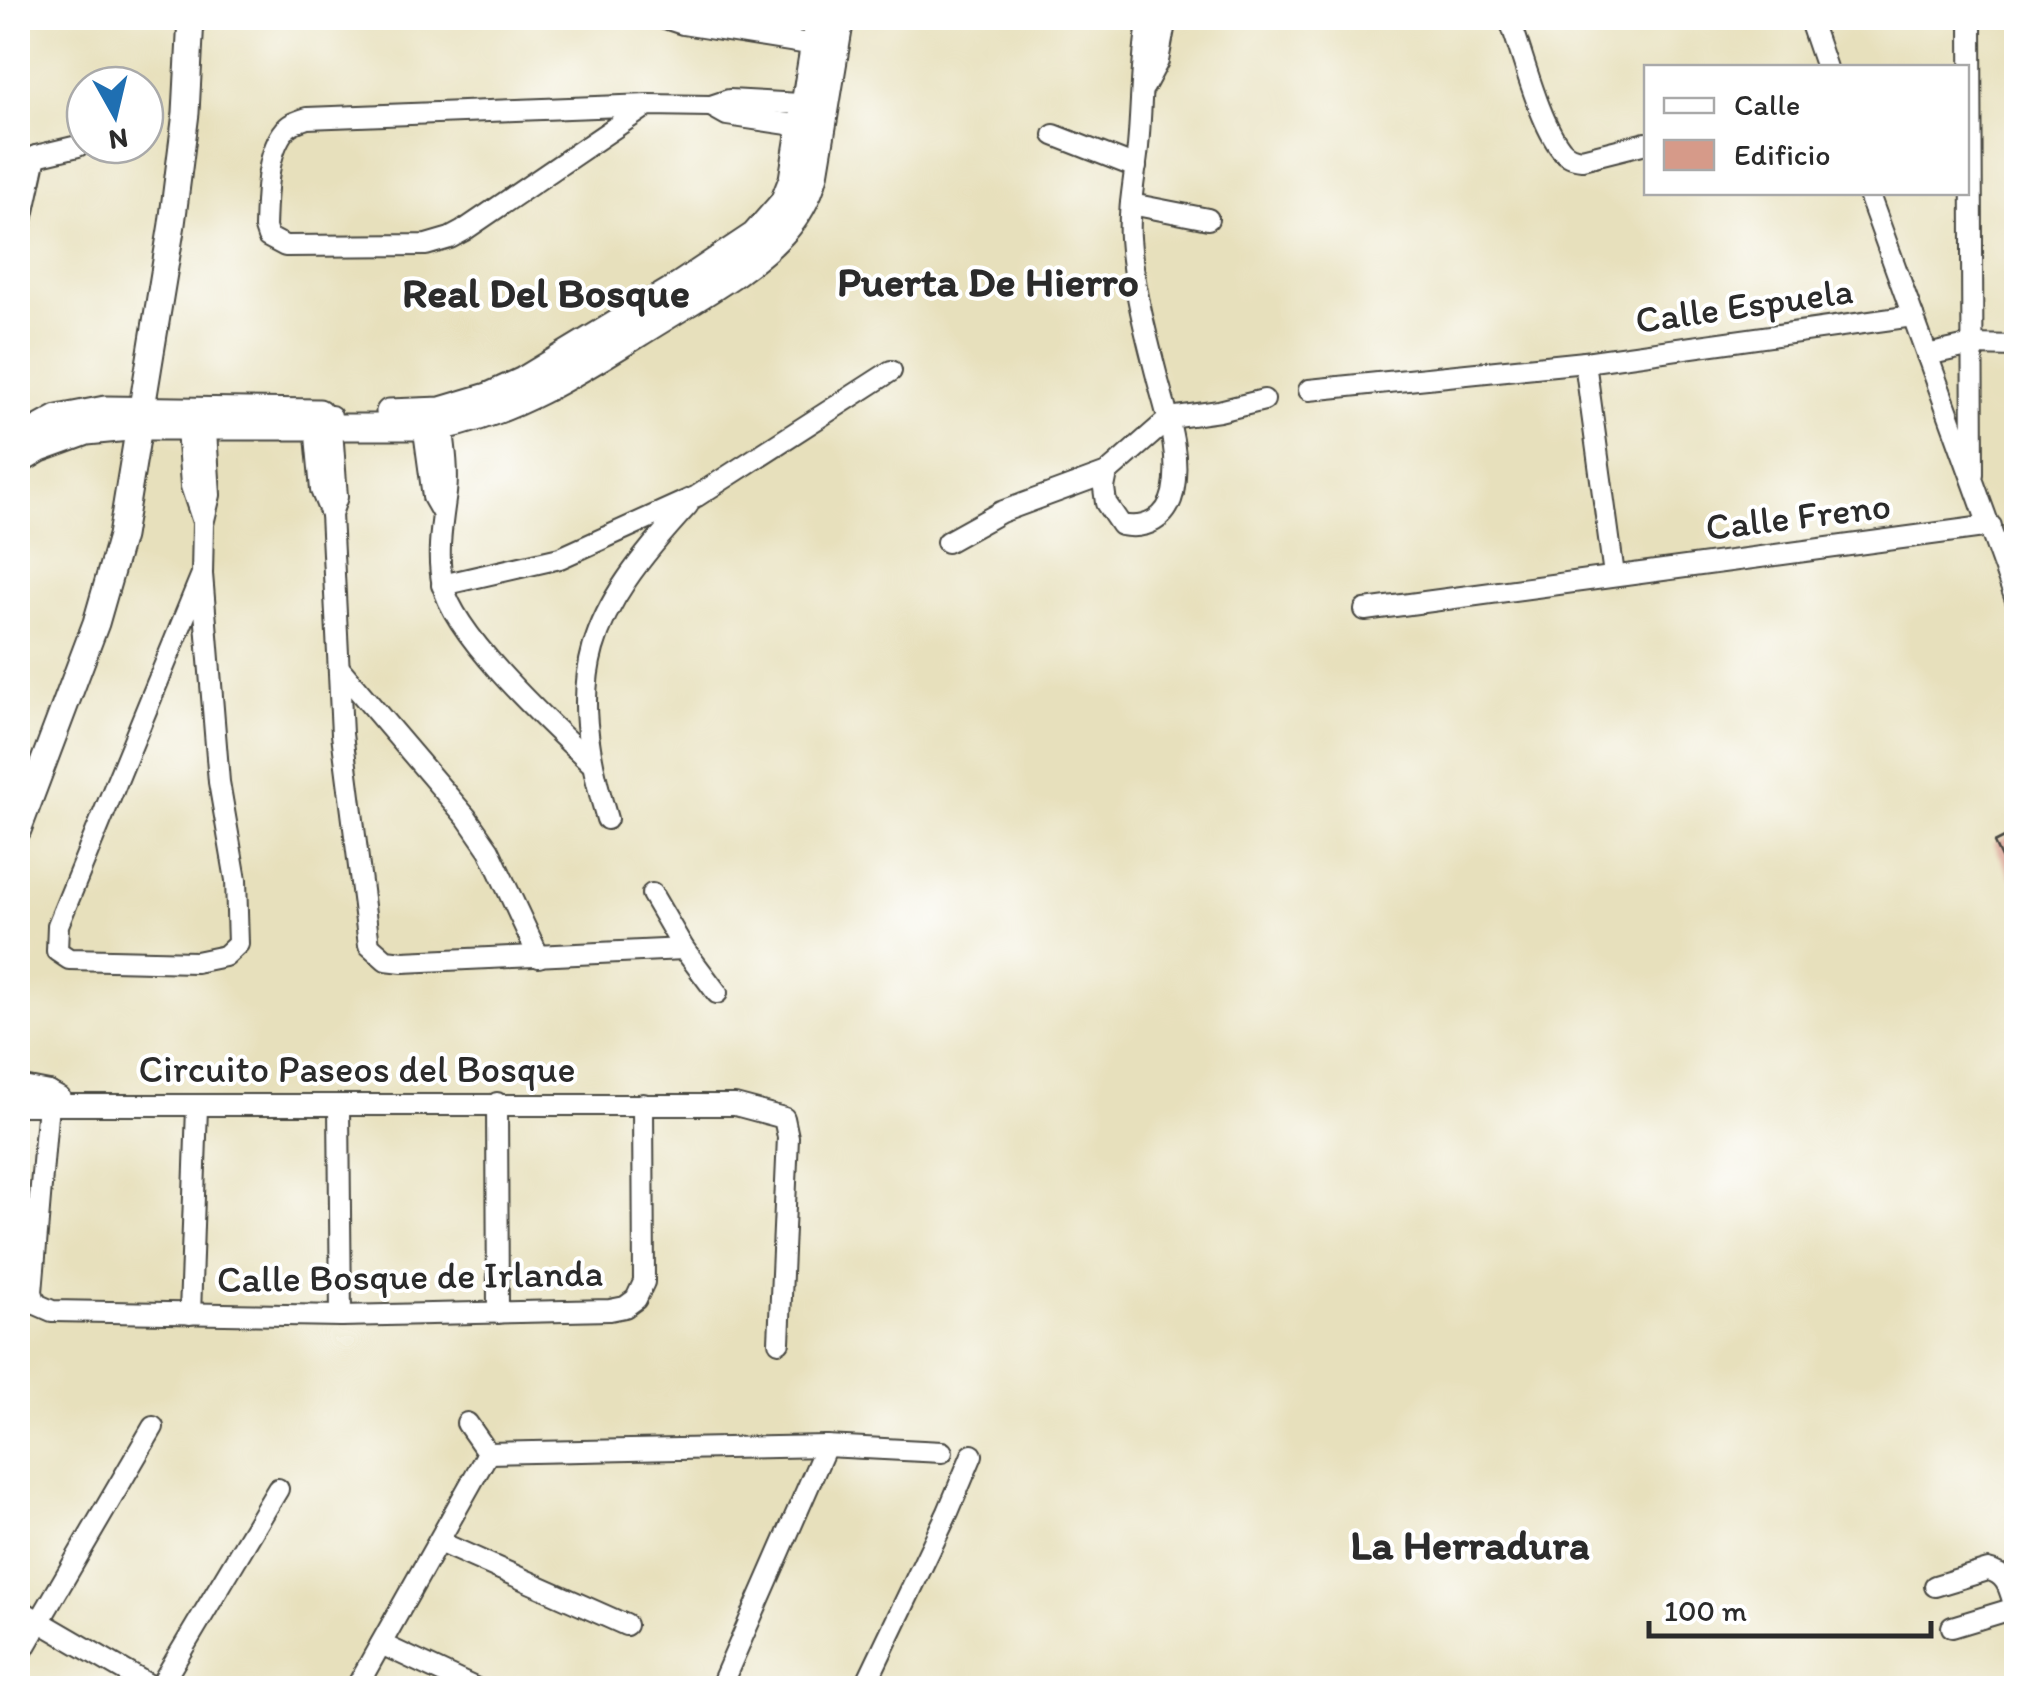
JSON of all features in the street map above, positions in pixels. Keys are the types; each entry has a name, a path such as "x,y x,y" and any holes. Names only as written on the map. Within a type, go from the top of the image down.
{"street":[{"path":"18,830 107,591 121,536 177,187 191,18"},
{"path":"665,18 824,46"},
{"path":"24,447 58,418 82,411 140,418 432,420 490,416 549,389 748,263 781,236 810,194 814,116 824,46 818,18"},
{"path":"824,46 840,18"},
{"path":"1107,473 1106,503 1122,525 1139,527 1161,517 1168,507 1174,479 1170,418 1140,310 1130,237 1143,89 1141,60 1149,18"},
{"path":"1143,89 1158,61 1166,18"},
{"path":"1509,18 1562,150 1572,158 1582,159 1644,144"},
{"path":"1809,18 1825,65"},
{"path":"1971,18 1972,474"},
{"path":"648,106 438,244 284,246 268,238 265,228 272,161 278,142 284,131 307,118 648,106 711,106 729,100 814,116"},
{"path":"1054,135 1136,166"},
{"path":"18,239 27,154 65,148"},
{"path":"1869,195 2016,600"},
{"path":"1131,204 1208,219"},
{"name":"Calle Espuela","path":"1309,390 1585,362 1913,316"},
{"path":"1927,355 1972,345 2016,346"},
{"path":"1585,362 1614,575"},
{"path":"442,585 560,558 696,496 891,372"},
{"path":"946,542 1001,512 1107,473 1170,418 1264,400"},
{"path":"196,419 210,495 204,524 202,574 218,782 236,880 238,944 225,956 196,962 70,958 56,951 58,925 202,574"},
{"path":"432,420 433,497 441,511 442,585 462,629 544,719 590,762"},
{"path":"323,421 321,490 331,514 345,764 369,945 386,960 403,962 684,949"},
{"path":"607,819 590,762 586,682 597,628 638,560 696,496"},
{"name":"Calle Freno","path":"1365,610 1991,526"},
{"path":"340,669 468,818 490,850 539,957"},
{"path":"652,894 716,994"},
{"name":"Circuito Paseos del Bosque","path":"18,1086 48,1100 71,1104 735,1105 784,1118 788,1138 779,1342"},
{"name":"Circuito Paseos del Bosque","path":"18,1105 48,1100"},
{"name":"Calle Bosque de Irlanda","path":"48,1100 32,1292 40,1307 52,1311 342,1316 610,1310 632,1304 644,1282 643,1104"},
{"path":"497,1103 498,1313"},
{"name":"Calle Bosque de Irlanda","path":"190,1314 197,1107"},
{"path":"339,1107 342,1316"},
{"path":"467,1423 488,1454"},
{"path":"18,1658 152,1428"},
{"path":"488,1454 826,1446 942,1452"},
{"path":"720,1688 826,1446"},
{"path":"356,1688 488,1454"},
{"path":"864,1688 972,1454"},
{"path":"18,1609 156,1688 278,1489"},
{"path":"438,1542 626,1625"},
{"path":"1935,1586 1988,1570 2004,1576 2016,1610 1952,1628"},
{"path":"381,1644 475,1688"}],"building":[{"path":"2016,832 2016,877 2011,879 1994,843"}],"district":[{"name":"Puerta De Hierro","path":"988,281"},
{"name":"Real Del Bosque","path":"546,292"},
{"name":"La Herradura","path":"1470,1544"}]}
